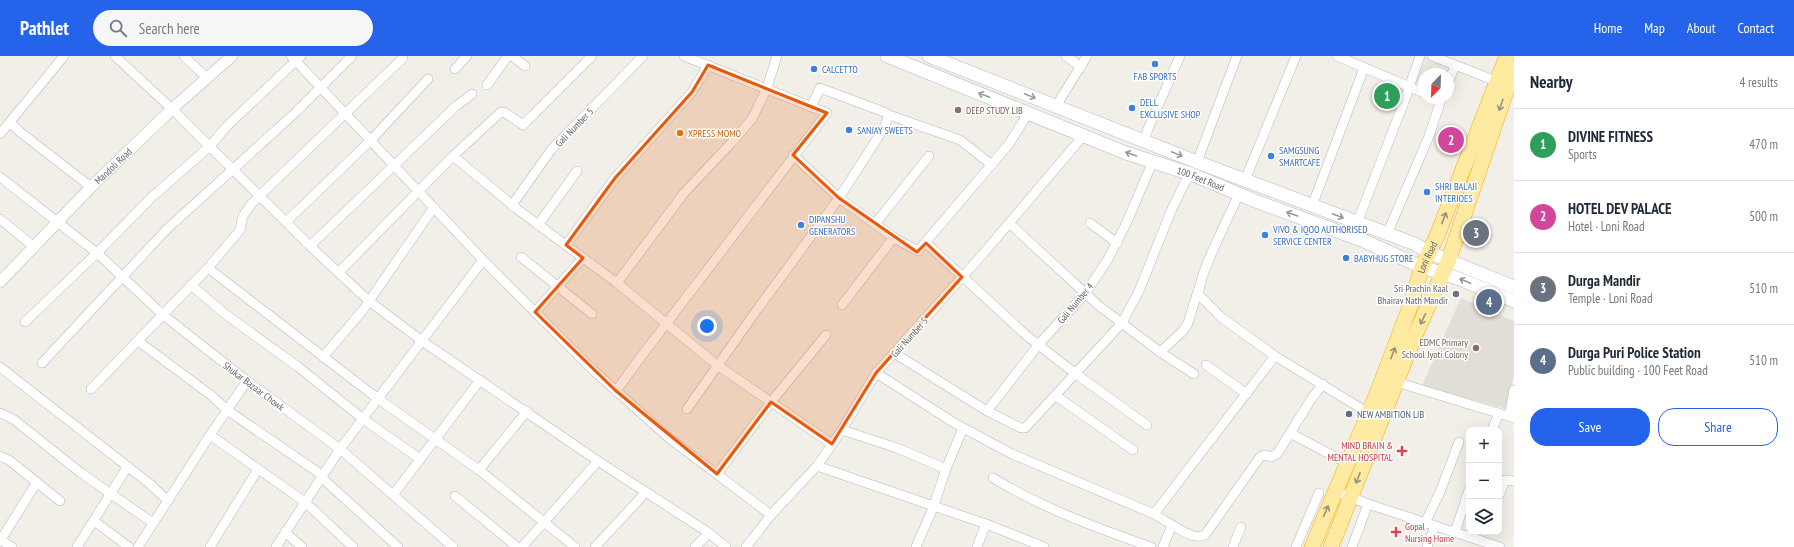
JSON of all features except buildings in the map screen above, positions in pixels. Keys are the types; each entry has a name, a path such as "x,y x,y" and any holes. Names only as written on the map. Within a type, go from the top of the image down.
{"highway":[{"name":"Loni Road","path":"1312,547 1348,462 1449,259 1509,79 1507,56"},
{"name":"Loni Road","path":"1331,547 1351,498 1390,380 1422,267 1509,79"}],"main road":[{"name":"100 Feet Road","path":"887,56 1030,112 1084,135 1191,174 1239,194 1364,241 1422,267 1443,273 1514,301"},
{"name":"100 Feet Road","path":"929,56 1197,162 1415,244 1428,252 1449,259 1514,287"},
{"path":"1153,161 1159,147"}],"street":[{"path":"0,134 64,56"},
{"path":"115,56 172,109 310,246 369,301 422,341 527,411 598,461 709,533 726,547"},
{"path":"184,56 207,78"},
{"name":"Mandoli Road","path":"1,279 91,186 172,109 232,56"},
{"path":"42,363 167,229 322,88 352,56"},
{"path":"455,69 467,56"},
{"path":"487,85 508,56"},
{"path":"512,56 525,66"},
{"path":"339,272 453,156 501,112 504,112 523,125 592,56"},
{"name":"Gali Number 5","path":"512,205 551,150 643,56"},
{"path":"616,391 793,155 827,113 708,64 684,56"},
{"path":"617,283 684,193 743,131 752,119 767,88 777,56"},
{"path":"1066,56 1081,67"},
{"path":"1056,106 1087,56"},
{"path":"1144,141 1180,56"},
{"path":"1197,162 1237,56"},
{"path":"1245,180 1296,56"},
{"path":"1337,56 1418,90"},
{"path":"1357,223 1410,87 1420,56"},
{"path":"1432,56 1455,66 1509,79"},
{"path":"25,322 97,253 152,197 210,146 227,126 296,58 370,141 396,166 483,260 616,391 670,438 771,515"},
{"path":"91,389 208,268 240,230 247,210 260,196 403,58"},
{"path":"566,245 615,178 692,92 708,64"},
{"path":"1312,206 1364,68"},
{"path":"286,222 370,141 428,79"},
{"path":"811,107 820,88 889,115 960,140 992,165"},
{"path":"310,246 396,166 455,107 472,94"},
{"path":"1387,234 1429,136 1439,104"},
{"path":"793,155 839,198 916,251 926,243 992,165 1009,144 1030,112"},
{"path":"687,409 717,365 839,198 884,128 889,115"},
{"path":"10,122 20,132 91,186"},
{"name":"Gali Number 5","path":"746,547 771,515 816,466 842,430 876,373 1048,180 1084,135"},
{"path":"453,156 512,205 617,283 717,365 832,444"},
{"path":"875,224 929,156"},
{"name":"Gali Number 4","path":"988,411 1039,344 1085,294 1117,243 1153,161"},
{"path":"538,225 576,171"},
{"path":"894,353 988,411 1024,428 1056,396 1122,323 1139,292 1177,199 1185,182 1191,174"},
{"name":"Shukar Bazaar Chowk","path":"0,177 97,253 162,314 247,381 340,449 453,547"},
{"path":"1160,352 1183,331 1188,323 1215,244 1239,194"},
{"path":"323,357 369,301 434,207"},
{"path":"0,219 33,246"},
{"path":"1009,223 1048,257 1085,294 1160,352 1194,374"},
{"path":"1090,224 1117,243"},
{"path":"842,305 894,237"},
{"path":"926,243 1007,319 1076,374 1147,425"},
{"path":"521,257 592,314"},
{"path":"535,312 583,258"},
{"path":"276,547 340,449 377,398 483,260"},
{"path":"208,268 377,398 479,470 575,547"},
{"path":"191,285 225,314 297,366 363,419 420,459"},
{"path":"1198,291 1205,302 1222,318 1275,356 1362,409"},
{"path":"717,474 826,335"},
{"path":"138,341 212,396 227,410 321,476 398,547"},
{"path":"1154,514 1275,356"},
{"path":"1206,365 1247,394"},
{"path":"0,367 128,466 168,501"},
{"path":"876,373 963,428 1012,454 1154,514 1192,536 1199,537 1205,535 1260,457 1265,455 1270,457 1277,454 1323,384"},
{"path":"393,495 480,380"},
{"path":"1390,380 1512,417 1514,390"},
{"path":"138,547 210,434 247,381"},
{"path":"1056,396 1133,450"},
{"path":"479,470 527,411"},
{"path":"0,413 13,419 111,494 153,523"},
{"path":"1493,427 1499,413"},
{"path":"916,547 933,508 946,469 963,428"},
{"path":"842,430 897,448 946,469"},
{"path":"1290,433 1339,459 1348,462"},
{"path":"210,434 305,502 353,547"},
{"path":"1426,523 1440,492 1459,442"},
{"path":"0,456 8,460 60,501"},
{"path":"522,547 598,461"},
{"path":"77,547 128,466"},
{"path":"816,466 933,508 986,524 1044,547"},
{"path":"210,547 258,469"},
{"path":"993,478 1015,491 1060,512 1151,547"},
{"path":"1502,488 1505,480 1514,481"},
{"path":"12,547 0,540 37,482"},
{"path":"1335,491 1368,504 1435,526 1455,532 1484,536 1500,547"},
{"path":"595,547 646,492"},
{"path":"1296,547 1318,493"},
{"path":"455,496 517,547"},
{"path":"1455,532 1466,499"},
{"path":"1352,547 1368,504"},
{"path":"94,520 129,547"},
{"path":"977,547 986,524"},
{"path":"1163,547 1172,525"},
{"path":"1427,547 1435,526"},
{"path":"1233,547 1241,527"},
{"path":"285,532 302,547"},
{"path":"695,547 709,533"}],"highlighted area":[{"path":"708,65 827,113 793,155 839,198 917,252 926,243 962,277 876,373 832,444 771,402 717,474 616,391 535,312 583,258 566,245 615,178 692,92"}],"shaded area":[{"name":"EDMC Primary School Jyoti Colony","path":"1461,298 1514,321 1514,374 1506,409 1422,386"}],"place":[{"name":"FAB SPORTS","path":"1155,64"},
{"name":"CALCETTO","path":"814,69"},
{"name":"DIVINE FITNESS","path":"1387,96"},
{"name":"DELL EXCLUSIVE SHOP","path":"1132,108"},
{"name":"DEEP STUDY LIB","path":"958,110"},
{"name":"SANJAY SWEETS","path":"849,130"},
{"name":"XPRESS MOMO","path":"680,133"},
{"name":"HOTEL DEV PALACE","path":"1451,140"},
{"name":"SAMGSUNG SMARTCAFE","path":"1271,156"},
{"name":"SHRI BALAJI INTERIOES","path":"1427,192"},
{"name":"DIPANSHU GENERATORS","path":"801,225"},
{"name":"Durga Mandir","path":"1476,233"},
{"name":"VIVO & IQOO AUTHORISED SERVICE CENTER","path":"1265,235"},
{"name":"BABYHUG STORE","path":"1346,258"},
{"name":"Sri Prachin Kaal Bhairav Nath Mandir","path":"1456,294"},
{"name":"Durga Puri Police Station","path":"1489,302"},
{"name":"EDMC Primary School Jyoti Colony","path":"1476,348"},
{"name":"NEW AMBITION LIB","path":"1349,414"},
{"name":"MIND BRAIN & MENTAL HOSPITAL","path":"1402,451"},
{"name":"Gopal Nursing Home","path":"1396,532"}]}
